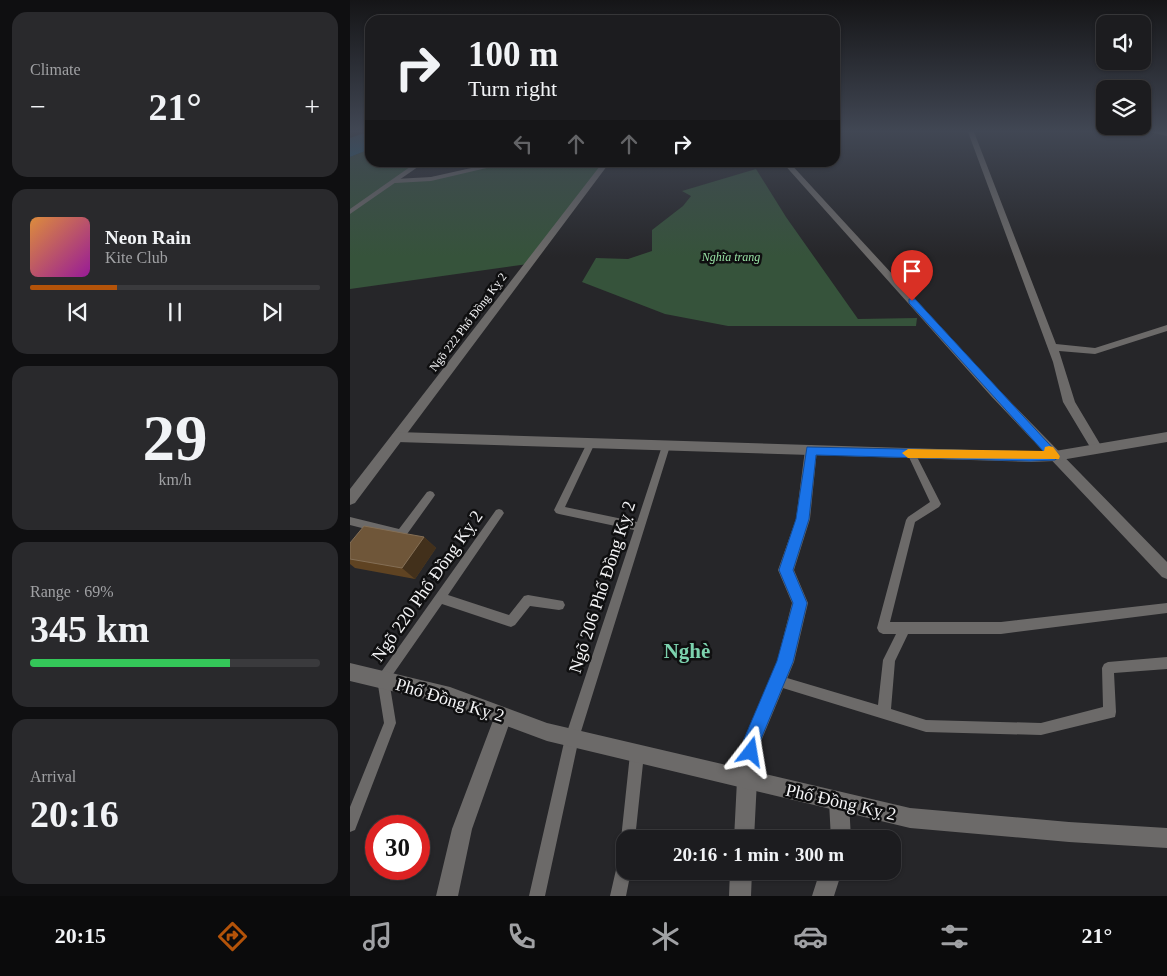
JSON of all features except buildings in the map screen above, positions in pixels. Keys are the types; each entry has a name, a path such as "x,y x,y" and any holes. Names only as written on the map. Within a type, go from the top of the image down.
{"street":[{"path":"350,212 406,174"},
{"path":"395,182 431,179 455,174"},
{"name":"Ngõ 222 Phố Đồng Kỵ 2","path":"350,499 598,174"},
{"path":"797,174 1055,456 1167,572"},
{"path":"987,174 1053,347 1069,402 1097,448"},
{"path":"1053,347 1095,351 1167,328"},
{"path":"396,437 1055,456 1167,437"},
{"path":"744,830 747,780 753,739 785,662 800,603 786,570 803,519 811,450"},
{"name":"Phố Đồng Kỵ 2","path":"350,672 450,696 547,732 910,818 1069,832 1167,838"},
{"path":"447,896 462,829 503,716"},
{"path":"839,802 840,830"},
{"path":"740,896 741,880"},
{"path":"823,896 828,880"}],"lane":[{"path":"591,443 559,510 640,527"},
{"name":"Ngõ 206 Phố Đồng Kỵ 2","path":"572,738 666,446"},
{"path":"911,453 936,504 911,520 883,628 1001,628 1167,608"},
{"path":"350,521 401,534 430,495"},
{"name":"Ngõ 220 Phố Đồng Kỵ 2","path":"383,679 500,513"},
{"path":"440,598 511,621 528,600 559,605"},
{"path":"884,713 889,660 905,628"},
{"path":"777,681 926,726 1041,729 1110,712 1108,668 1167,663"},
{"path":"350,825 390,724 383,679"},
{"path":"537,896 572,738"},
{"path":"629,830 637,754"},
{"path":"618,896 621,880"}],"green space":[{"path":"350,174 406,174 396,181 410,181 450,174 599,174 528,264 350,289"},
{"name":"Nghĩa trang","path":"740,174 759,174 786,217 858,319 917,318 916,326 728,326 665,314 582,282 596,258 628,259 652,251 652,230 683,206 691,196 682,191"}],"slow traffic":[{"path":"908,453 1030,457 1055,456 1049,450"}],"district":[{"name":"Nghè","path":"687,651"}],"route":[{"path":"751,752 753,739 785,662 800,603 786,570 803,519 811,450 1030,457 1055,456 912,301"}]}
